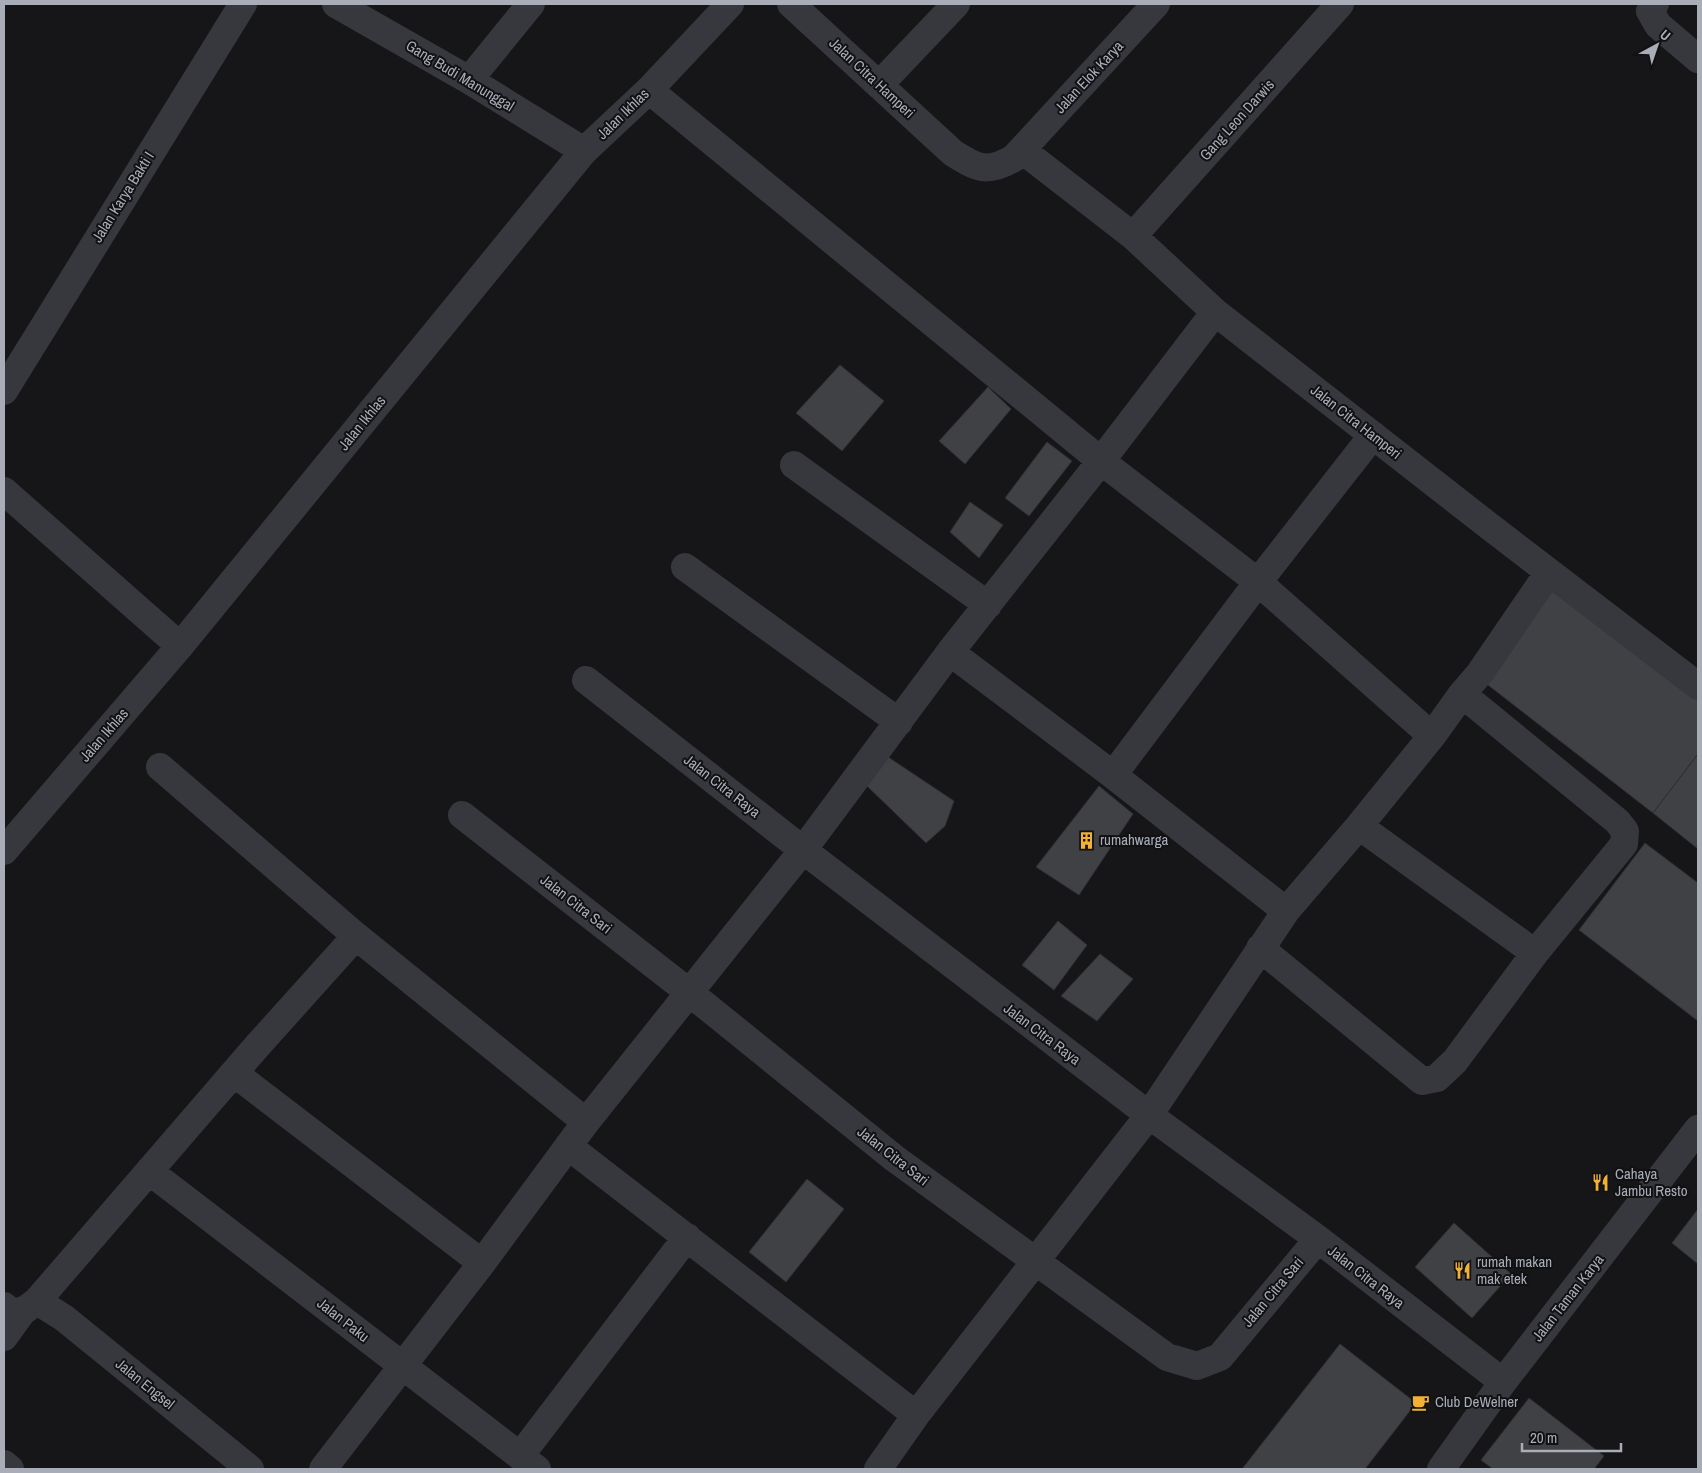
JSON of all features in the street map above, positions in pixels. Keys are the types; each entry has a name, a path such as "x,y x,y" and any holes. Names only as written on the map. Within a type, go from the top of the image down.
{"street":[{"name":"Jalan Karya Bakti I","path":"4,391 243,4"},
{"name":"Gang Budi Manunggal","path":"336,4 469,80 584,152"},
{"path":"469,80 531,4"},
{"name":"Jalan Ikhlas","path":"4,851 180,646 584,152 649,90 730,4"},
{"name":"Jalan Citra Hamperi","path":"791,4 953,153"},
{"path":"879,85 956,4"},
{"name":"Jalan Elok Karya","path":"953,153 973,165 985,168 1000,166 1014,158 1156,4"},
{"name":"Gang Leon Darwis","path":"1133,236 1340,4"},
{"path":"1654,4 1650,10 1658,25 1698,59"},
{"path":"649,90 1101,461 1258,582 1432,736"},
{"name":"Jalan Citra Hamperi","path":"1022,150 1133,236 1215,312 1698,686"},
{"path":"323,1469 482,1263 586,1122 803,850 950,652 1101,461 1215,312"},
{"path":"1112,774 1373,435"},
{"path":"794,465 988,605"},
{"path":"4,491 180,646"},
{"path":"685,567 898,722"},
{"path":"878,1469 916,1415 1149,1115 1286,911 1432,736 1462,694 1480,673 1549,572"},
{"path":"950,652 1112,774 1286,911"},
{"name":"Jalan Citra Raya","path":"586,680 803,850 1149,1115 1318,1239 1503,1382"},
{"path":"1260,948 1422,1082 1436,1078 1455,1061 1535,953 1624,844 1625,831 1617,821 1462,694"},
{"path":"160,767 356,936 586,1122"},
{"name":"Jalan Citra Sari","path":"462,815 690,993 894,1158 1168,1357 1197,1366 1220,1357 1318,1239"},
{"path":"1358,826 1535,953"},
{"path":"4,1337 21,1306 149,1171 356,936"},
{"path":"234,1073 482,1263"},
{"name":"Jalan Taman Karya","path":"1441,1469 1503,1382 1698,1129"},
{"path":"568,1146 916,1415"},
{"name":"Jalan Paku","path":"149,1171 529,1463"},
{"path":"529,1463 687,1238"},
{"name":"Jalan Engsel","path":"21,1306 64,1318 250,1469"},
{"path":"4,1464 10,1469"}],"building":[{"path":"840,365 884,401 842,451 796,413"},
{"path":"988,387 1011,409 965,464 939,441"},
{"path":"1047,442 1072,461 1029,516 1005,498"},
{"path":"970,502 1003,525 979,558 950,532"},
{"path":"1555,581 1698,695 1698,754 1653,813 1479,678"},
{"path":"1698,754 1698,849 1653,813"},
{"path":"885,755 954,801 945,826 926,843 866,785"},
{"name":"rumahwarga","path":"1099,786 1133,814 1079,895 1036,867"},
{"path":"1645,843 1698,883 1698,1021 1579,930"},
{"path":"1058,921 1087,945 1054,990 1022,965"},
{"path":"1100,954 1133,979 1097,1021 1061,996"},
{"path":"807,1179 844,1209 786,1282 749,1252"},
{"path":"1698,1209 1698,1264 1672,1243"},
{"name":"rumah makan mak etek","path":"1454,1223 1511,1274 1472,1318 1415,1267"},
{"path":"1340,1344 1416,1403 1365,1469 1242,1469"},
{"path":"1529,1398 1604,1456 1594,1469 1493,1469 1481,1460"}],"place":[{"name":"rumahwarga","path":"1086,840"},
{"name":"Cahaya Jambu Resto","path":"1601,1183"},
{"name":"rumah makan mak etek","path":"1463,1271"},
{"name":"Club DeWelner","path":"1421,1402"}]}
